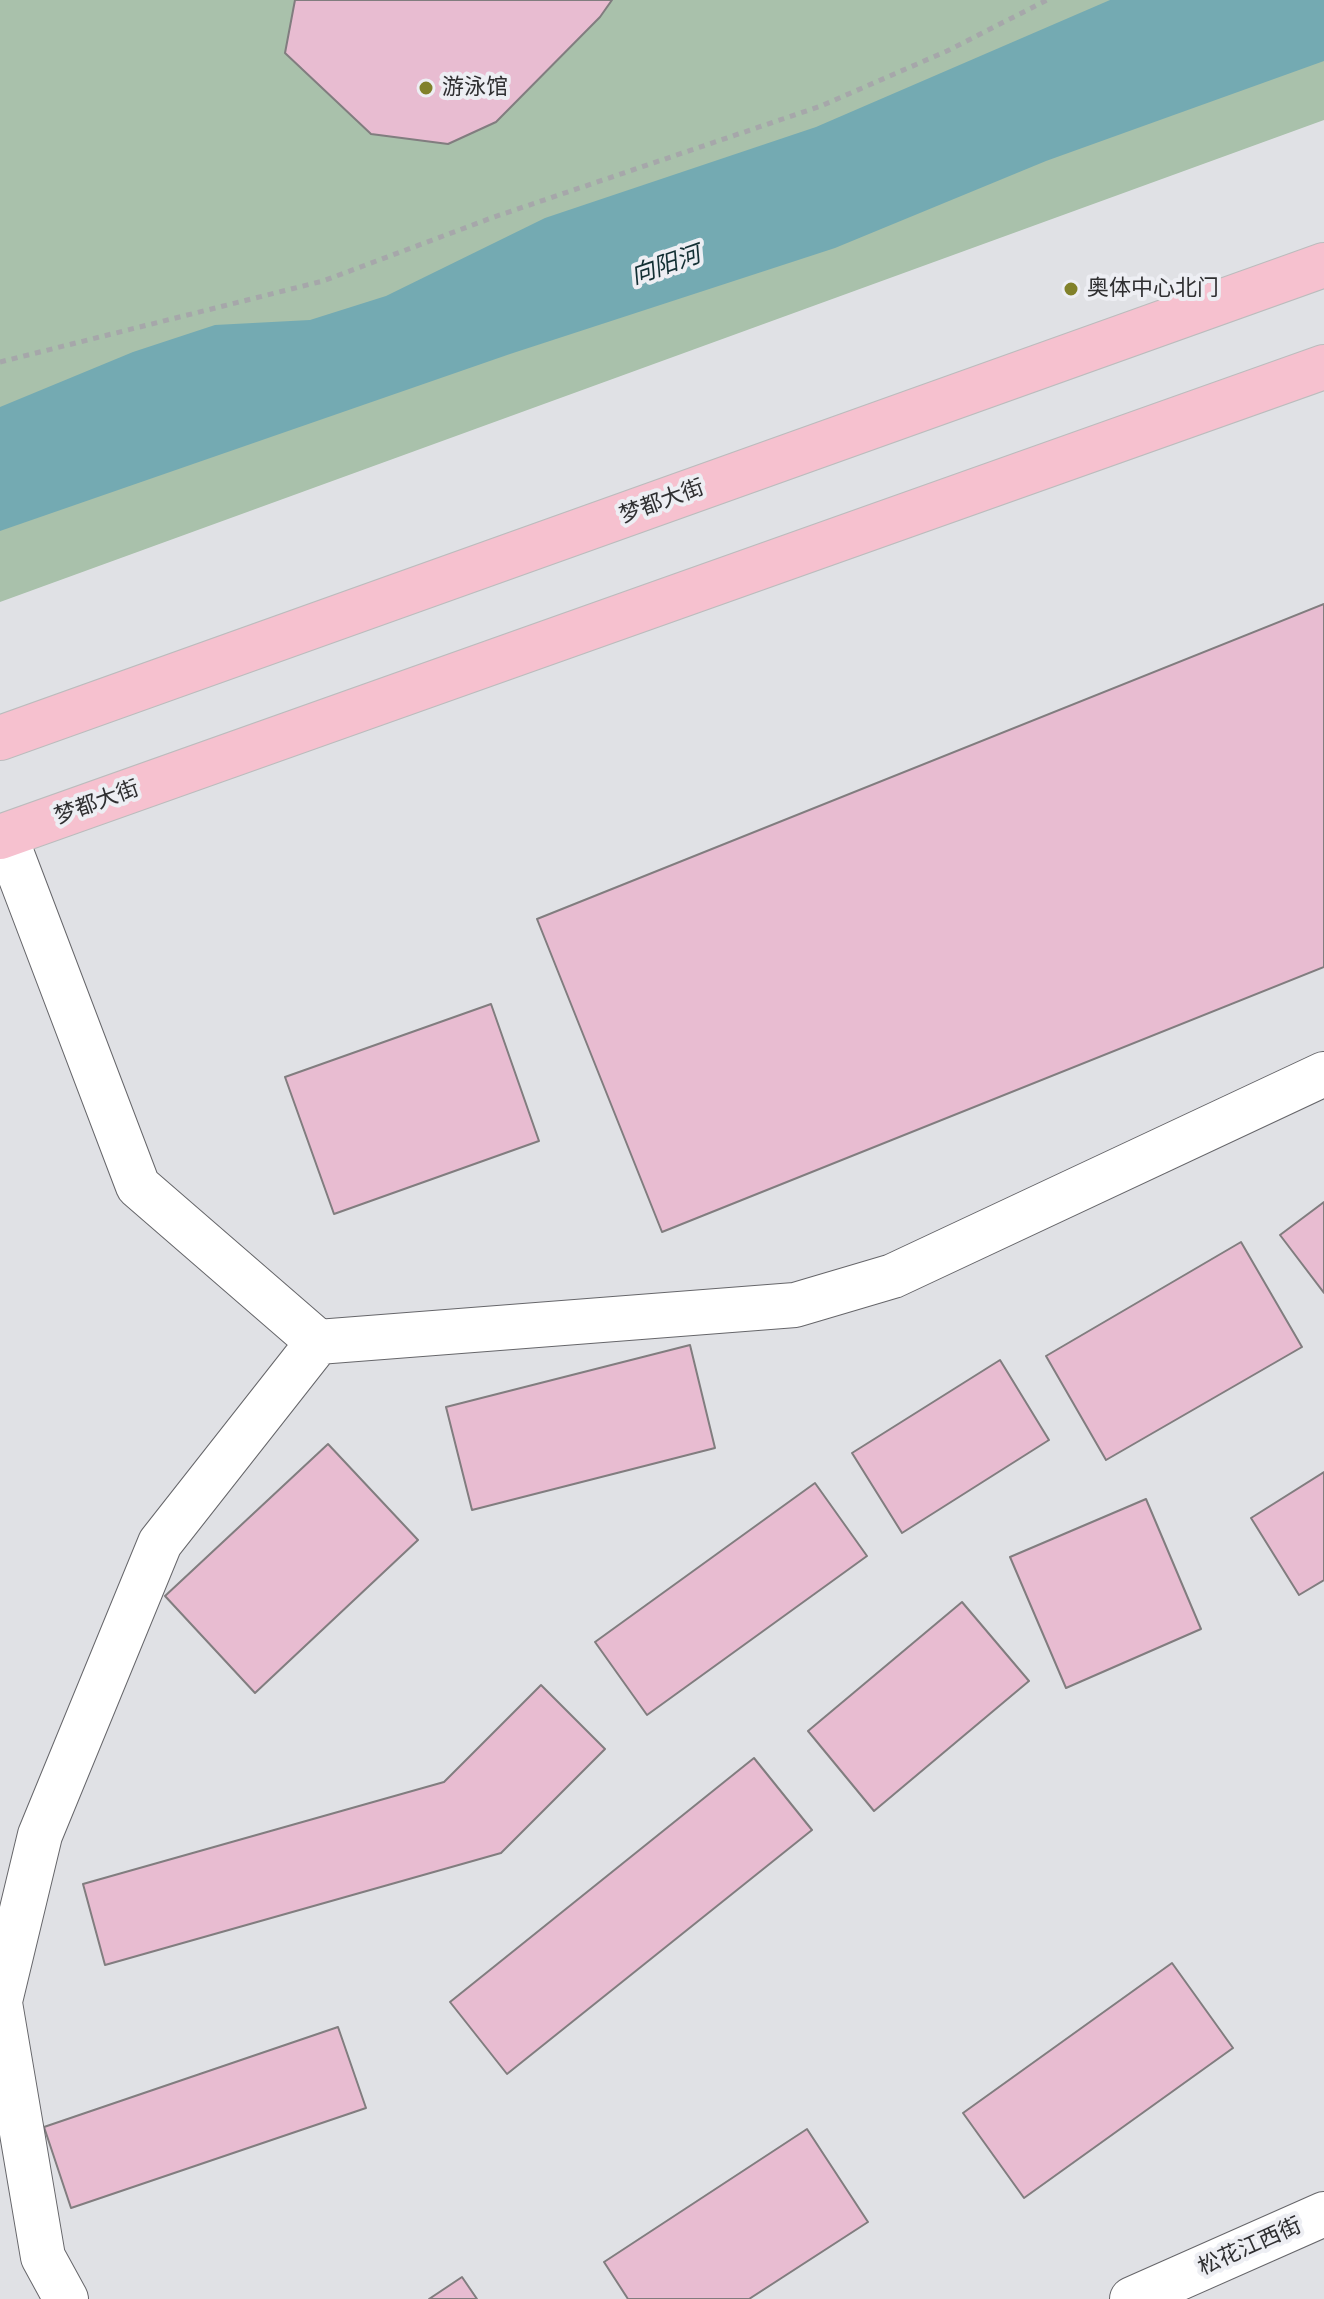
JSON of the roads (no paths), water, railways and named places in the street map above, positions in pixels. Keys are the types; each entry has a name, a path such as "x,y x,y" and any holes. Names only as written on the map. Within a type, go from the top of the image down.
{"main road":[{"name":"梦都大街","path":"0,738 1324,265"},
{"name":"梦都大街","path":"2,836 1324,367"}],"street":[{"path":"2,836 138,1186 318,1342 795,1305 893,1276 1324,1074"},
{"path":"66,2299 43,2257 0,2002 40,1835 160,1543 318,1342"},
{"name":"松花江西街","path":"1132,2299 1324,2214"}],"water":[{"name":"向阳河","path":"1110,0 1324,0 1324,61 1046,161 835,248 510,354 0,531 0,407 133,352 215,325 310,320 386,296 545,218 816,127"}],"place":[{"name":"游泳馆","path":"426,88"},
{"name":"奥体中心北门","path":"1071,289"}]}
